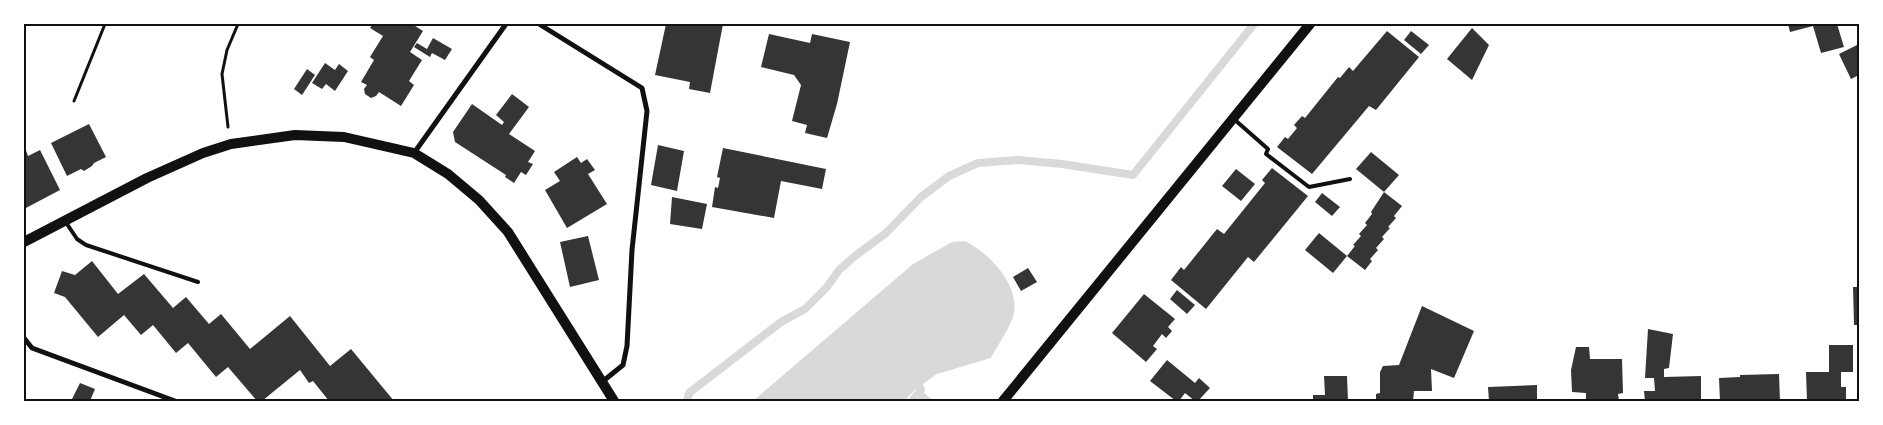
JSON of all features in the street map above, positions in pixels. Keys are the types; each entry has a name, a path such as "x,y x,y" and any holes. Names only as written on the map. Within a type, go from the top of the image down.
{"main road":[{"path":"1002,401 1310,24"},
{"path":"24,242 147,178 203,153 231,144 295,135 344,137 414,154 448,174 479,200 508,232 614,401"}],"street":[{"path":"414,154 506,24"},
{"path":"539,24 586,55 642,88 647,111 632,250 627,346 623,365 602,382"},
{"path":"24,338 32,348 175,401"}],"lane":[{"path":"1233,118 1268,149 1266,154 1309,187 1350,179"},
{"path":"64,221 77,239 86,245 198,282"}],"path":[{"path":"74,101 105,24"},
{"path":"231,144 226,121 222,74 227,50 238,24"}],"shaded area":[{"path":"965,241 992,261 1012,291 1014,302 1013,317 991,358 937,374 916,389 904,401 753,401 913,264 952,242"},
{"path":"921,390 933,401 910,401"}],"building":[{"path":"373,24 412,24 423,31 410,52 422,60 409,81 414,85 401,106 379,92 371,98 365,94 364,89 367,85 361,82 374,60 370,57 383,36 370,28"},
{"path":"666,24 723,24 710,93 689,89 690,82 655,75"},
{"path":"1788,24 1837,24 1844,47 1821,53 1813,26 1790,32"},
{"path":"1472,28 1489,45 1472,80 1447,59"},
{"path":"1387,31 1419,57 1376,110 1369,106 1312,174 1277,147 1285,137 1288,139 1297,128 1294,125 1302,116 1305,118 1338,77 1340,78 1349,67 1353,71"},
{"path":"1411,31 1429,45 1421,54 1404,40"},
{"path":"769,34 810,43 812,34 850,42 837,104 827,138 805,133 807,125 792,121 801,85 794,75 761,67"},
{"path":"433,38 452,49 445,60 432,53 430,57 414,47 417,43 427,49"},
{"path":"1859,44 1859,75 1851,79 1839,54"},
{"path":"325,63 335,70 339,64 348,71 335,91 326,84 322,89 312,83"},
{"path":"307,69 315,75 302,95 294,89"},
{"path":"512,94 529,107 509,134 535,151 528,162 533,164 526,175 521,172 514,183 505,177 506,175 455,142 453,132 472,104 502,125 504,122 496,115"},
{"path":"89,124 106,157 84,171 81,169 67,176 51,143"},
{"path":"24,145 28,156 40,150 60,190 24,209"},
{"path":"658,145 684,151 677,191 651,185"},
{"path":"723,148 826,169 822,189 781,181 774,218 712,207 715,187 718,188 720,178 717,177"},
{"path":"1371,152 1399,175 1384,192 1356,169"},
{"path":"577,157 581,163 587,159 595,170 588,174 607,204 567,228 545,190 560,181 554,172"},
{"path":"1272,168 1308,196 1254,262 1248,257 1206,309 1171,280 1181,267 1184,270 1217,229 1224,234 1265,183 1262,180"},
{"path":"1236,169 1255,184 1241,201 1222,186"},
{"path":"1384,192 1402,206 1394,216 1396,218 1382,237 1384,239 1376,248 1378,250 1370,259 1372,261 1365,270 1347,256 1361,236 1359,234 1367,225 1365,223"},
{"path":"1322,193 1340,207 1332,216 1315,202"},
{"path":"672,197 707,204 702,229 670,224"},
{"path":"1319,233 1347,256 1333,273 1305,250"},
{"path":"588,236 599,280 570,287 560,242"},
{"path":"92,261 118,294 144,274 173,308 186,297 209,324 221,314 250,349 290,316 330,366 351,349 394,401 329,401 313,381 309,383 300,370 262,401 257,401 228,367 216,377 188,343 176,353 153,325 141,335 124,315 98,337 65,297 54,293 62,271 75,275"},
{"path":"1028,268 1037,282 1021,291 1013,277"},
{"path":"1853,287 1859,287 1859,325 1854,325"},
{"path":"1177,290 1195,305 1187,314 1170,299"},
{"path":"1144,294 1175,319 1168,327 1172,331 1166,338 1162,334 1153,346 1157,349 1146,362 1112,333"},
{"path":"1422,306 1474,331 1454,378 1431,369 1432,391 1414,391 1413,401 1376,401 1376,394 1380,393 1380,372 1383,366 1399,365"},
{"path":"1648,329 1673,334 1669,368 1664,369 1664,377 1701,376 1701,401 1645,401 1644,391 1655,391 1654,378 1645,378"},
{"path":"1829,345 1853,345 1853,372 1841,372 1841,387 1846,387 1846,401 1807,401 1806,372 1829,372"},
{"path":"1576,347 1589,347 1590,359 1622,359 1623,393 1618,394 1619,401 1586,401 1586,393 1572,392 1571,370"},
{"path":"1167,360 1195,383 1199,378 1210,388 1198,401 1195,401 1185,393 1179,401 1176,401 1150,381"},
{"path":"1779,374 1780,401 1720,401 1719,378 1740,377 1740,375"},
{"path":"1324,376 1347,376 1348,401 1313,401 1313,395 1325,395"},
{"path":"80,383 95,389 90,401 71,401"},
{"path":"1537,385 1537,401 1489,401 1488,387"}],"waterway":[{"path":"687,401 689,393 781,322 805,309 827,287 839,270 886,233 921,197 949,176 978,163 1018,160 1062,164 1133,175 1254,24"},
{"path":"912,401 921,390 917,381 918,377"}]}
